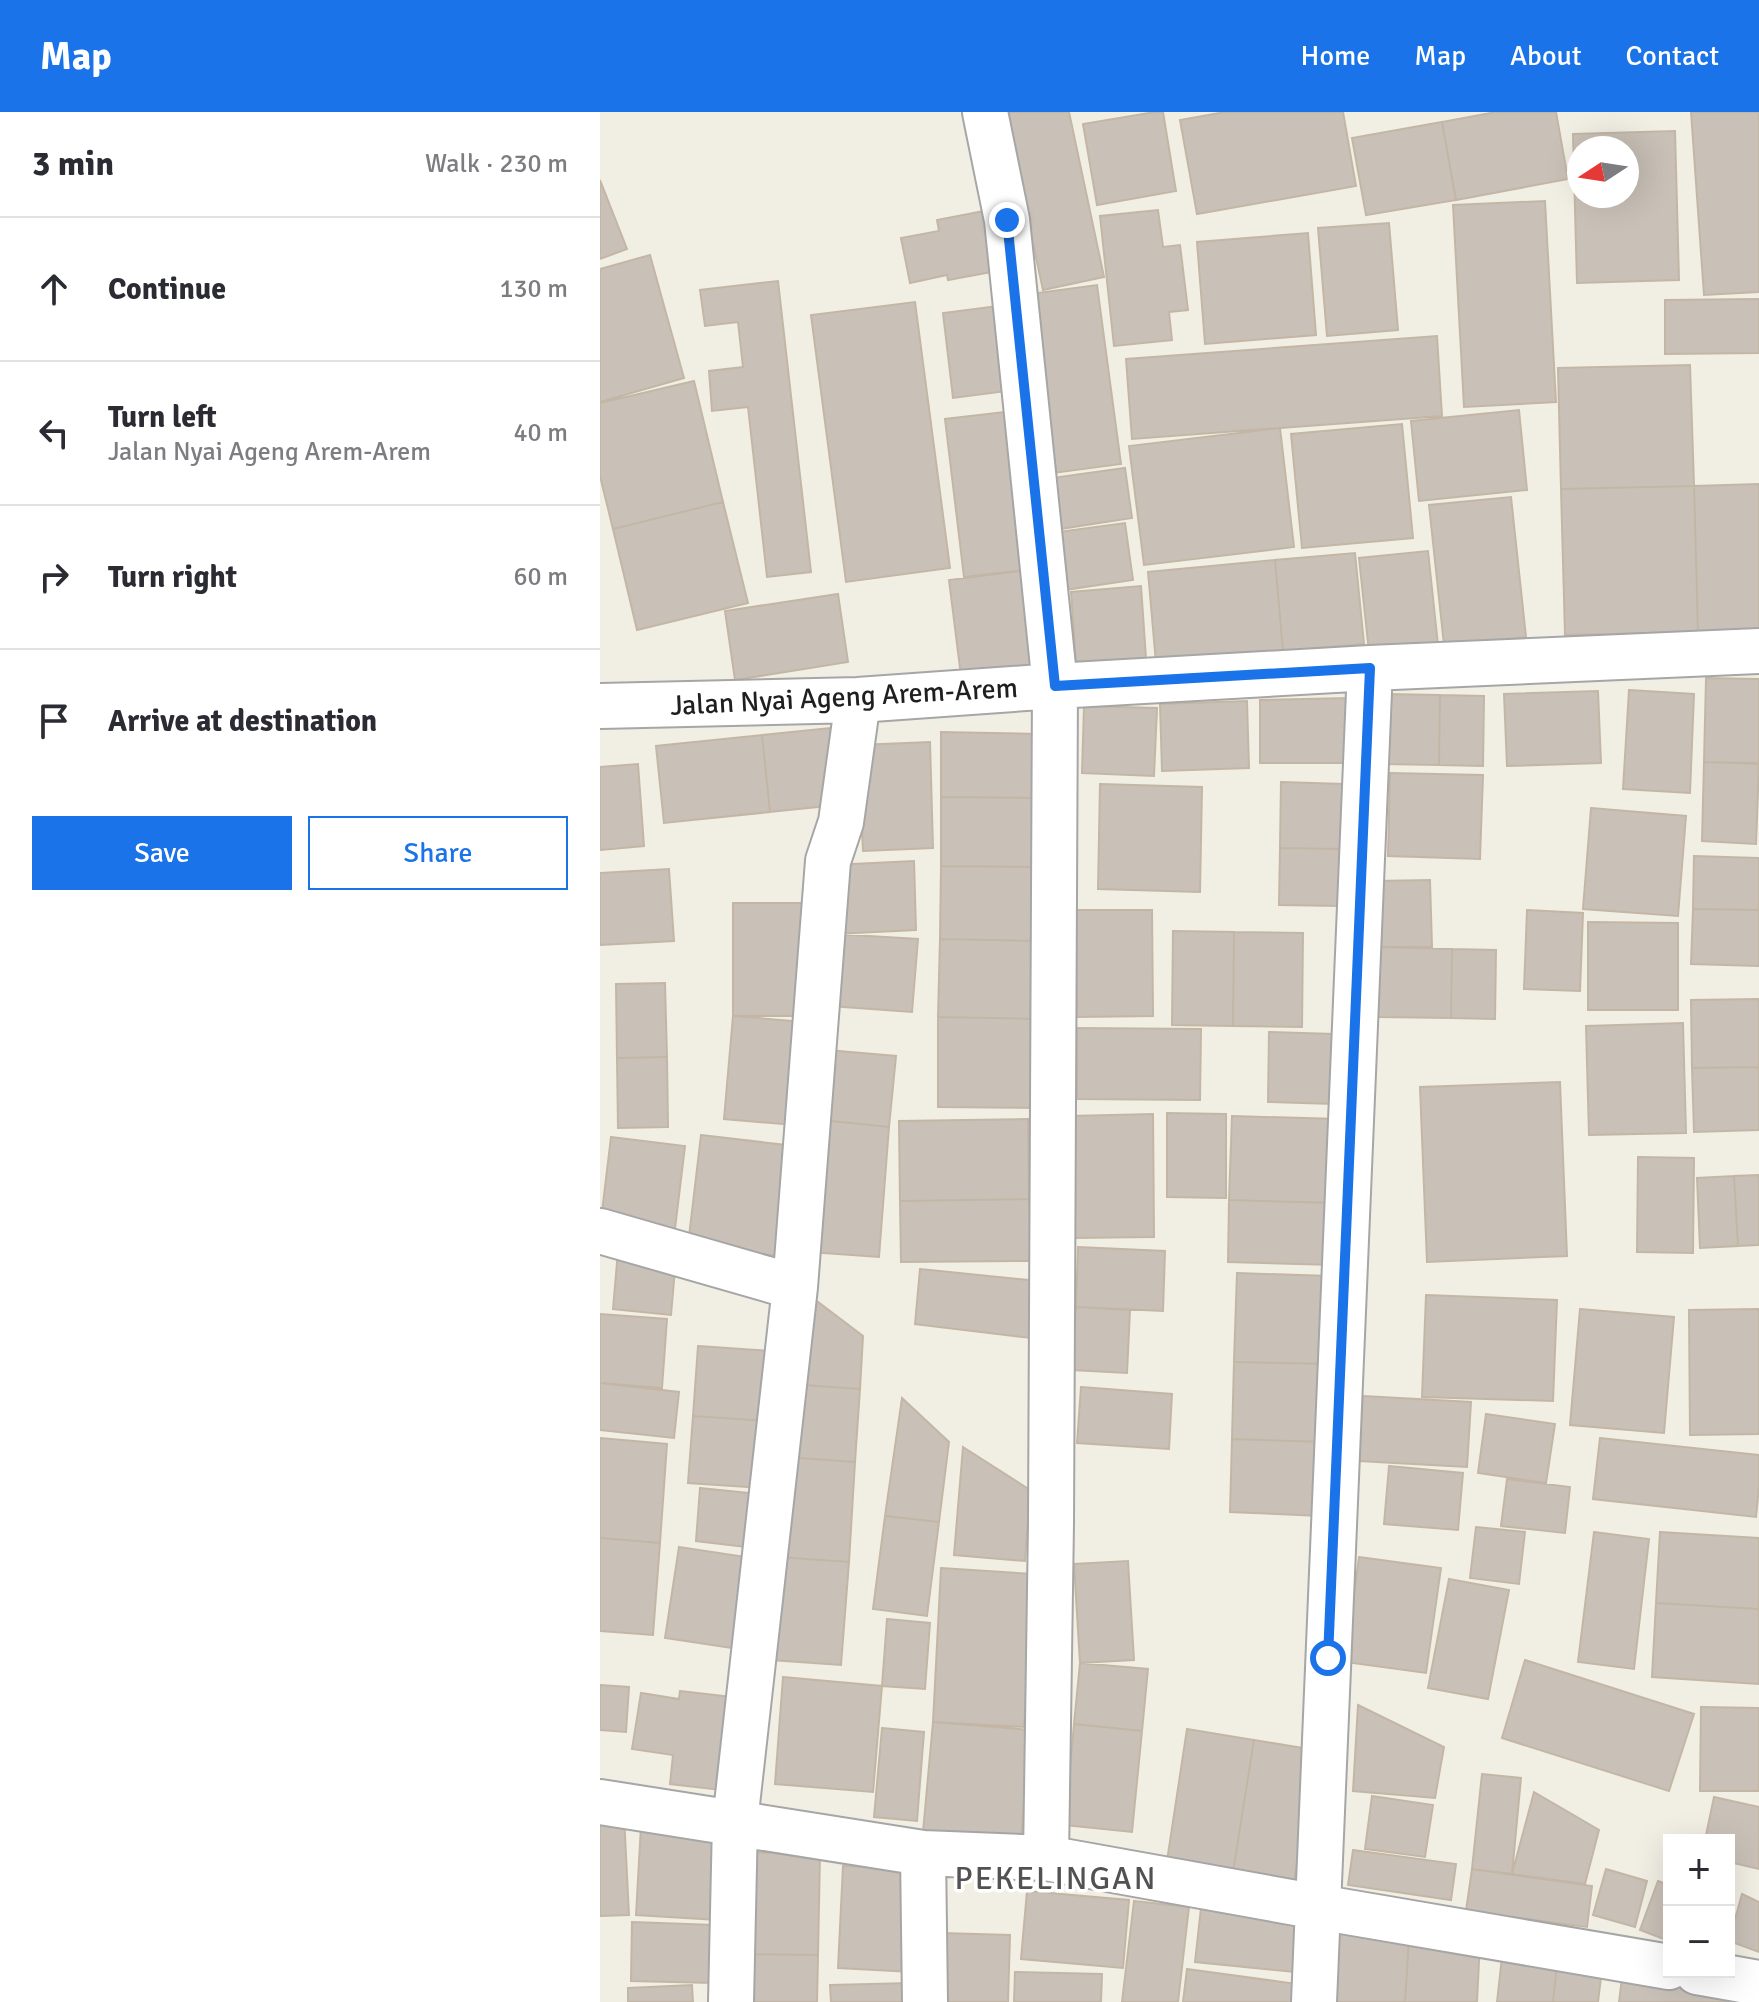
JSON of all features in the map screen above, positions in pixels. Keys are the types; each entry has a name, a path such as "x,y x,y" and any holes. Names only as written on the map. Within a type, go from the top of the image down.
{"street":[{"path":"985,112 1007,220 1055,686 1051,1523 1046,1858"},
{"name":"Jalan Nyai Ageng Arem-Arem","path":"600,706 858,700 1370,668 1759,651"},
{"path":"1314,2002 1370,668"},
{"path":"731,2002 735,1822 795,1287 828,861 841,822 858,700"},
{"path":"600,1231 795,1287"},
{"path":"600,1802 923,1853 1046,1858 1663,1966"},
{"path":"923,1853 925,2002"},
{"path":"1731,1978 1759,1983"}],"building":[{"path":"1005,112 1069,112 1104,277 1043,290"},
{"path":"1163,112 1176,191 1097,205 1083,124"},
{"path":"1225,112 1343,112 1356,186 1197,214 1180,120"},
{"path":"1496,112 1556,112 1567,179 1456,200 1442,122"},
{"path":"1691,112 1759,112 1759,292 1704,295"},
{"path":"1442,122 1456,200 1366,215 1352,138"},
{"path":"1675,131 1679,280 1577,283 1575,208 1639,208 1639,136 1573,136"},
{"path":"600,180 627,249 600,259"},
{"path":"1545,201 1556,402 1464,407 1453,205"},
{"path":"1158,210 1163,247 1180,245 1188,310 1169,312 1172,340 1114,346 1100,216"},
{"path":"984,211 997,271 948,280 947,275 910,283 901,238 939,231 937,220"},
{"path":"1389,223 1398,330 1327,336 1318,228"},
{"path":"1308,233 1316,335 1205,344 1197,242"},
{"path":"650,255 684,378 600,402 600,269"},
{"path":"778,281 811,572 767,577 748,407 712,411 709,371 743,367 738,322 705,326 700,290"},
{"path":"1097,285 1121,464 1046,474 1022,295"},
{"path":"1759,299 1759,353 1665,354 1665,300"},
{"path":"915,302 950,568 846,582 811,315"},
{"path":"1005,305 1015,390 953,398 943,313"},
{"path":"1437,336 1442,416 1132,439 1126,359"},
{"path":"1690,365 1694,486 1561,489 1558,368"},
{"path":"694,381 723,502 613,529 600,476 600,403"},
{"path":"1519,410 1527,490 1419,501 1411,421"},
{"path":"1013,411 1033,569 964,577 945,419"},
{"path":"1402,424 1413,538 1302,548 1291,434"},
{"path":"1280,428 1294,547 1144,565 1129,446"},
{"path":"1125,468 1132,518 1060,529 1052,478"},
{"path":"1759,484 1759,630 1698,632 1694,486"},
{"path":"1694,486 1698,632 1565,635 1561,489"},
{"path":"1511,497 1526,637 1444,645 1429,505"},
{"path":"723,502 748,603 637,630 613,529"},
{"path":"1125,523 1133,580 1051,592 1043,534"},
{"path":"1428,551 1438,645 1369,652 1359,558"},
{"path":"1355,553 1364,644 1283,651 1275,560"},
{"path":"1275,560 1283,651 1156,663 1148,572"},
{"path":"1035,569 1046,666 961,676 949,580"},
{"path":"1141,586 1146,658 1076,663 1071,592"},
{"path":"838,594 848,662 735,680 725,611"},
{"path":"1706,678 1759,679 1759,763 1704,762"},
{"path":"1629,690 1694,694 1690,793 1623,789"},
{"path":"1598,691 1601,763 1507,766 1504,694"},
{"path":"1386,694 1440,695 1439,765 1384,764"},
{"path":"1440,695 1484,696 1483,766 1439,765"},
{"path":"1349,698 1349,763 1260,763 1260,700"},
{"path":"1247,701 1249,768 1162,771 1160,704"},
{"path":"1084,706 1157,708 1154,776 1082,773"},
{"path":"830,728 837,805 770,812 762,735"},
{"path":"941,732 1040,734 1039,798 941,797"},
{"path":"762,735 770,812 664,823 656,746"},
{"path":"930,742 933,848 863,851 858,745"},
{"path":"1704,762 1759,764 1756,844 1702,841"},
{"path":"638,764 644,846 600,850 600,767"},
{"path":"1390,773 1483,775 1480,859 1388,856"},
{"path":"1281,782 1344,784 1342,849 1280,848"},
{"path":"1100,784 1202,787 1200,892 1098,889"},
{"path":"941,797 1039,798 1038,867 941,866"},
{"path":"1591,808 1686,816 1678,916 1583,909"},
{"path":"1280,848 1342,849 1341,906 1279,905"},
{"path":"1694,856 1759,858 1759,910 1693,909"},
{"path":"914,861 916,930 835,934 832,865"},
{"path":"941,866 1038,867 1037,941 940,939"},
{"path":"669,869 674,941 600,945 600,873"},
{"path":"1430,880 1432,947 1378,947 1376,881"},
{"path":"733,903 804,903 804,1016 733,1016"},
{"path":"1693,909 1759,910 1759,966 1691,964"},
{"path":"1076,910 1152,910 1153,1016 1077,1017"},
{"path":"1527,910 1583,913 1580,991 1524,989"},
{"path":"1588,922 1678,923 1678,1010 1588,1010"},
{"path":"1173,931 1234,932 1233,1026 1172,1025"},
{"path":"1234,932 1303,933 1302,1027 1233,1026"},
{"path":"835,934 918,939 912,1012 830,1006"},
{"path":"940,939 1037,941 1037,1019 938,1017"},
{"path":"1378,947 1452,949 1451,1018 1377,1017"},
{"path":"1452,949 1496,950 1495,1019 1451,1018"},
{"path":"665,983 667,1057 617,1058 616,984"},
{"path":"1759,999 1759,1067 1692,1068 1691,1000"},
{"path":"733,1016 804,1022 795,1125 724,1119"},
{"path":"938,1017 1037,1019 1035,1108 938,1107"},
{"path":"1683,1023 1686,1133 1589,1135 1586,1026"},
{"path":"1077,1028 1201,1029 1200,1100 1077,1099"},
{"path":"1269,1032 1334,1034 1333,1104 1268,1102"},
{"path":"827,1050 896,1056 889,1127 821,1120"},
{"path":"667,1057 668,1127 618,1128 617,1058"},
{"path":"1759,1067 1759,1130 1694,1132 1692,1068"},
{"path":"1560,1082 1567,1256 1427,1262 1420,1087"},
{"path":"1167,1113 1226,1114 1226,1198 1167,1197"},
{"path":"1153,1114 1154,1237 1072,1238 1070,1116"},
{"path":"1232,1116 1338,1119 1336,1203 1229,1200"},
{"path":"1028,1119 1029,1199 900,1201 899,1121"},
{"path":"821,1120 889,1127 879,1257 810,1252"},
{"path":"701,1135 795,1146 783,1257 688,1245"},
{"path":"611,1137 685,1146 675,1229 601,1220"},
{"path":"1638,1157 1694,1158 1693,1253 1637,1252"},
{"path":"1759,1175 1759,1245 1738,1246 1734,1176"},
{"path":"1734,1176 1738,1246 1700,1248 1697,1178"},
{"path":"1029,1199 1031,1261 901,1262 900,1201"},
{"path":"1229,1200 1336,1203 1335,1265 1228,1262"},
{"path":"1078,1247 1165,1251 1163,1311 1076,1307"},
{"path":"618,1251 676,1257 671,1315 613,1309"},
{"path":"920,1269 1038,1281 1031,1338 915,1324"},
{"path":"1237,1273 1329,1276 1326,1364 1234,1362"},
{"path":"801,1289 863,1336 860,1389 789,1384"},
{"path":"1426,1295 1557,1300 1553,1401 1422,1397"},
{"path":"1076,1307 1130,1310 1127,1373 1072,1370"},
{"path":"1580,1309 1674,1317 1664,1433 1570,1425"},
{"path":"1759,1309 1759,1434 1690,1435 1689,1310"},
{"path":"600,1314 667,1319 662,1388 600,1383"},
{"path":"698,1346 771,1351 766,1421 693,1416"},
{"path":"1234,1362 1326,1364 1324,1442 1232,1439"},
{"path":"600,1383 679,1392 674,1438 600,1430"},
{"path":"789,1384 860,1389 855,1462 785,1457"},
{"path":"1081,1387 1172,1394 1169,1449 1077,1443"},
{"path":"1363,1396 1471,1402 1467,1467 1359,1461"},
{"path":"902,1398 949,1442 939,1522 885,1516"},
{"path":"1486,1414 1555,1424 1546,1483 1478,1473"},
{"path":"693,1416 766,1421 762,1488 688,1483"},
{"path":"600,1438 667,1444 660,1543 600,1538"},
{"path":"1600,1438 1759,1455 1756,1517 1593,1499"},
{"path":"1232,1439 1324,1442 1321,1516 1230,1512"},
{"path":"963,1447 1030,1490 1025,1561 954,1555"},
{"path":"785,1457 855,1462 849,1562 778,1557"},
{"path":"1389,1466 1463,1473 1458,1530 1384,1524"},
{"path":"1507,1479 1570,1487 1565,1533 1501,1526"},
{"path":"700,1488 758,1494 754,1548 696,1541"},
{"path":"885,1516 939,1522 927,1616 873,1609"},
{"path":"1476,1527 1525,1532 1519,1584 1470,1578"},
{"path":"1594,1532 1649,1539 1634,1669 1578,1662"},
{"path":"1660,1532 1759,1538 1759,1609 1656,1603"},
{"path":"600,1538 660,1543 653,1635 600,1631"},
{"path":"679,1547 759,1559 746,1650 665,1638"},
{"path":"778,1557 849,1562 841,1665 771,1660"},
{"path":"1359,1557 1441,1568 1426,1673 1345,1662"},
{"path":"1128,1561 1134,1660 1080,1663 1074,1564"},
{"path":"941,1568 1033,1574 1024,1727 933,1722"},
{"path":"1449,1579 1509,1590 1488,1699 1428,1688"},
{"path":"1656,1603 1759,1609 1759,1684 1652,1677"},
{"path":"887,1619 930,1623 925,1689 882,1686"},
{"path":"1525,1660 1694,1714 1669,1791 1502,1738"},
{"path":"1080,1663 1148,1669 1142,1731 1074,1724"},
{"path":"783,1677 882,1686 873,1792 775,1784"},
{"path":"600,1685 629,1687 626,1732 600,1730"},
{"path":"680,1691 740,1698 730,1791 670,1784 673,1755 632,1749 641,1693 679,1699"},
{"path":"1358,1705 1444,1747 1435,1798 1353,1791"},
{"path":"1701,1707 1759,1708 1759,1791 1700,1791"},
{"path":"933,1722 1030,1730 1021,1840 923,1832"},
{"path":"1074,1724 1142,1731 1132,1832 1065,1825"},
{"path":"882,1728 924,1732 917,1821 874,1817"},
{"path":"1187,1729 1254,1740 1233,1872 1167,1861"},
{"path":"1254,1740 1315,1750 1294,1882 1233,1872"},
{"path":"1482,1774 1521,1778 1512,1874 1472,1869"},
{"path":"1534,1792 1599,1830 1585,1884 1512,1874"},
{"path":"1372,1796 1433,1805 1425,1857 1365,1849"},
{"path":"1714,1797 1759,1807 1759,1869 1735,1863 1735,1834 1706,1834"},
{"path":"624,1815 629,1915 600,1916 600,1816"},
{"path":"641,1826 722,1831 717,1920 636,1915"},
{"path":"1353,1850 1456,1864 1451,1900 1348,1885"},
{"path":"744,1852 820,1854 818,1955 742,1954"},
{"path":"843,1866 917,1869 912,1972 838,1968"},
{"path":"1472,1869 1592,1886 1587,1927 1466,1911"},
{"path":"1606,1869 1647,1881 1635,1927 1593,1915"},
{"path":"1658,1881 1663,1883 1663,1939 1640,1930"},
{"path":"1027,1891 1129,1900 1123,1968 1021,1959"},
{"path":"1742,1894 1759,1902 1759,1952 1735,1943 1735,1919"},
{"path":"1202,1899 1300,1911 1294,1972 1195,1962"},
{"path":"1134,1901 1189,1907 1178,2002 1122,2002"},
{"path":"632,1922 714,1925 713,1983 631,1981"},
{"path":"1333,1932 1409,1938 1405,2002 1328,2002"},
{"path":"941,1933 1010,1935 1008,2002 939,2002"},
{"path":"1409,1938 1480,1941 1477,2002 1405,2002"},
{"path":"1503,1948 1558,1956 1553,2002 1497,2002"},
{"path":"742,1954 818,1955 817,2002 741,2002"},
{"path":"1558,1956 1603,1961 1598,2002 1553,2002"},
{"path":"1187,1969 1304,1985 1302,2002 1183,2002"},
{"path":"1015,1972 1102,1974 1101,2002 1014,2002"},
{"path":"1622,1978 1759,1991 1759,2002 1619,2002"},
{"path":"911,1983 911,2002 831,2002 830,1985"},
{"path":"692,1985 693,2002 628,2002 628,1988"}],"district":[{"name":"PEKELINGAN","path":"1056,1878"}],"route":[{"path":"1007,220 1055,686 1370,668 1328,1658"}]}
